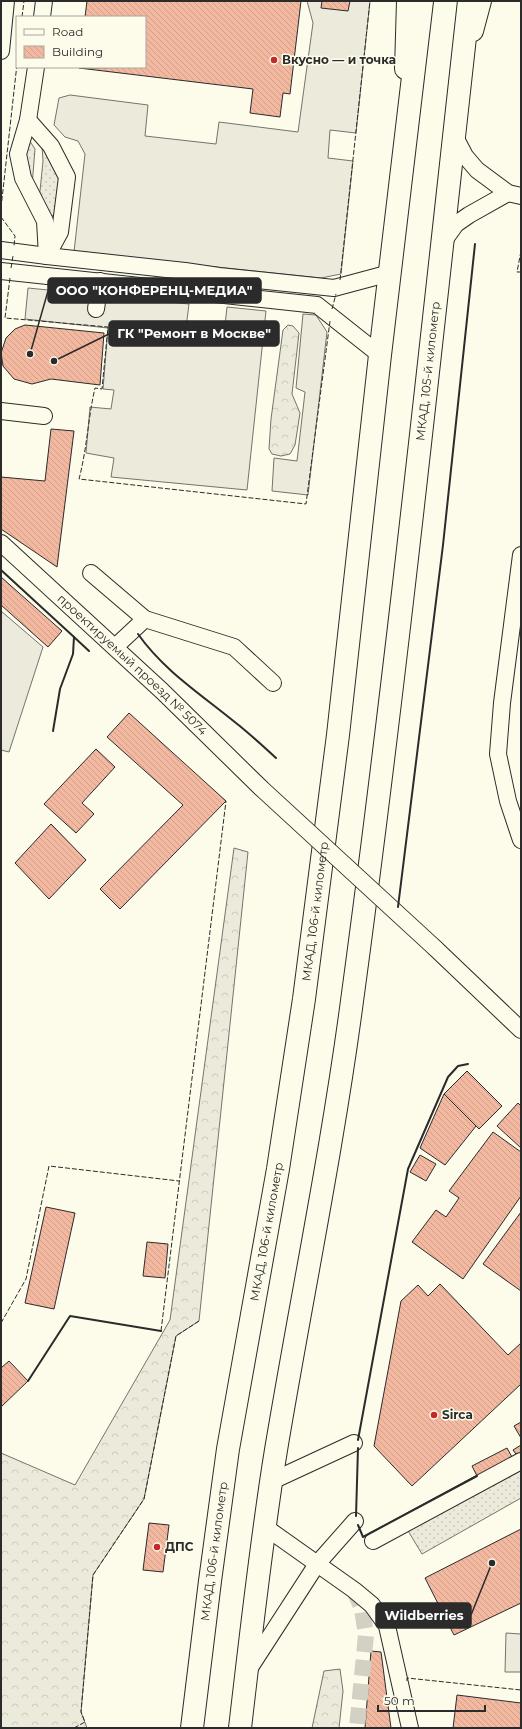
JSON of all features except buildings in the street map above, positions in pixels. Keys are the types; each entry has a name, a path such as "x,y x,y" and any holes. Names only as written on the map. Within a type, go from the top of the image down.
{"highway":[{"path":"380,354 422,1"},
{"name":"МКАД, 105-й километр","path":"272,1481 295,1339 326,1169 351,1006 385,741 469,1"},
{"name":"МКАД, 106-й километр","path":"192,1728 228,1449 278,1169 304,999 338,735 380,354"},
{"path":"240,1728 272,1481"}],"main road":[{"path":"402,173 407,1"},
{"path":"460,81 481,1"}],"street":[{"path":"42,16 44,1"},
{"path":"1,51 4,7"},
{"path":"36,68 28,120 18,154 23,178 45,221 47,256 45,275"},
{"path":"28,120 50,146 67,177 60,232 47,256"},
{"path":"454,135 465,156 477,170 514,194"},
{"path":"442,244 456,224 469,215 514,194"},
{"path":"1,250 334,288 390,273"},
{"path":"1,271 317,305 380,354"},
{"path":"96,310 100,281"},
{"path":"1,411 44,416"},
{"name":"проектируемый проезд № 5074","path":"1,543 162,691 261,788 434,948 518,1022"},
{"path":"521,555 502,704 498,754 508,802 521,840"},
{"path":"91,573 145,619 234,647 273,683"},
{"path":"115,647 145,619"},
{"path":"272,1481 354,1443"},
{"path":"373,1541 521,1461"},
{"path":"247,1672 317,1564 355,1521"},
{"path":"265,1527 354,1590 372,1605 387,1626 410,1728"}],"green space":[{"path":"29,140 35,149 32,186 24,156"},
{"path":"42,146 62,176 54,216 50,215 39,201 43,161"},
{"path":"288,325 293,326 299,333 292,394 300,413 295,445 290,454 281,456 272,454 269,449 271,419 283,330"},
{"path":"234,848 248,852 199,1321 176,1336 144,1499 93,1575 81,1712 87,1728 1,1728 1,1453 75,1485 170,1320"},
{"path":"521,1466 521,1498 422,1554 407,1529"},
{"path":"340,1669 343,1691 339,1728 312,1728 324,1671"}],"shaded area":[{"path":"307,1 370,1 356,133 330,130 328,158 353,161 341,274 321,278 74,252 85,154 78,141 65,137 54,125 59,98 70,95 148,105 145,136 216,144 219,122 298,132 313,23"},
{"path":"28,288 189,304 186,328 224,334 227,307 266,311 247,490 111,477 114,458 86,453 90,407 111,409 114,390 103,389 108,328 25,319"},
{"path":"303,314 316,315 327,332 308,495 272,491 274,458 297,461 305,392 296,388"},
{"path":"1,611 43,647 9,752 1,750"},
{"path":"506,1633 521,1634 521,1672 505,1672"}],"tunnel":[{"path":"354,1590 362,1609 366,1635 357,1728"}],"fence":[{"path":"22,16 24,1"},
{"path":"340,280 370,1"},
{"path":"1,208 17,68"},
{"path":"1,217 15,236 14,246"},
{"path":"521,251 517,272 521,272"},
{"path":"11,268 13,256"},
{"path":"10,278 5,318 108,327 102,389 95,388 79,479 306,504 330,321"},
{"path":"332,309 336,294"},
{"path":"161,1331 226,801"},
{"path":"1,1323 26,1279 49,1166 179,1181"},
{"path":"74,1728 85,1722 81,1712 93,1575 144,1499 176,1336 199,1321"},
{"path":"407,1681 407,1678 521,1690"}],"wall":[{"path":"398,907 443,545 475,244"},
{"path":"1,570 74,637 73,654 60,689 53,731"},
{"path":"138,634 171,671 246,731 276,758"},
{"path":"74,637 89,651"},
{"path":"358,1440 408,1169 448,1077 458,1066 468,1064"},
{"path":"28,1381 70,1316 161,1331"},
{"path":"356,1516 358,1448"},
{"path":"358,1525 363,1537 477,1476"}],"place":[{"name":"Вкусно — и точка","path":"274,60"},
{"name":"ООО \"КОНФЕРЕНЦ-МЕДИА\"","path":"30,354"},
{"name":"ГК \"Ремонт в Москве\"","path":"54,361"},
{"name":"Sirca","path":"434,1415"},
{"name":"ДПС","path":"157,1547"},
{"name":"Wildberries","path":"492,1563"}]}
